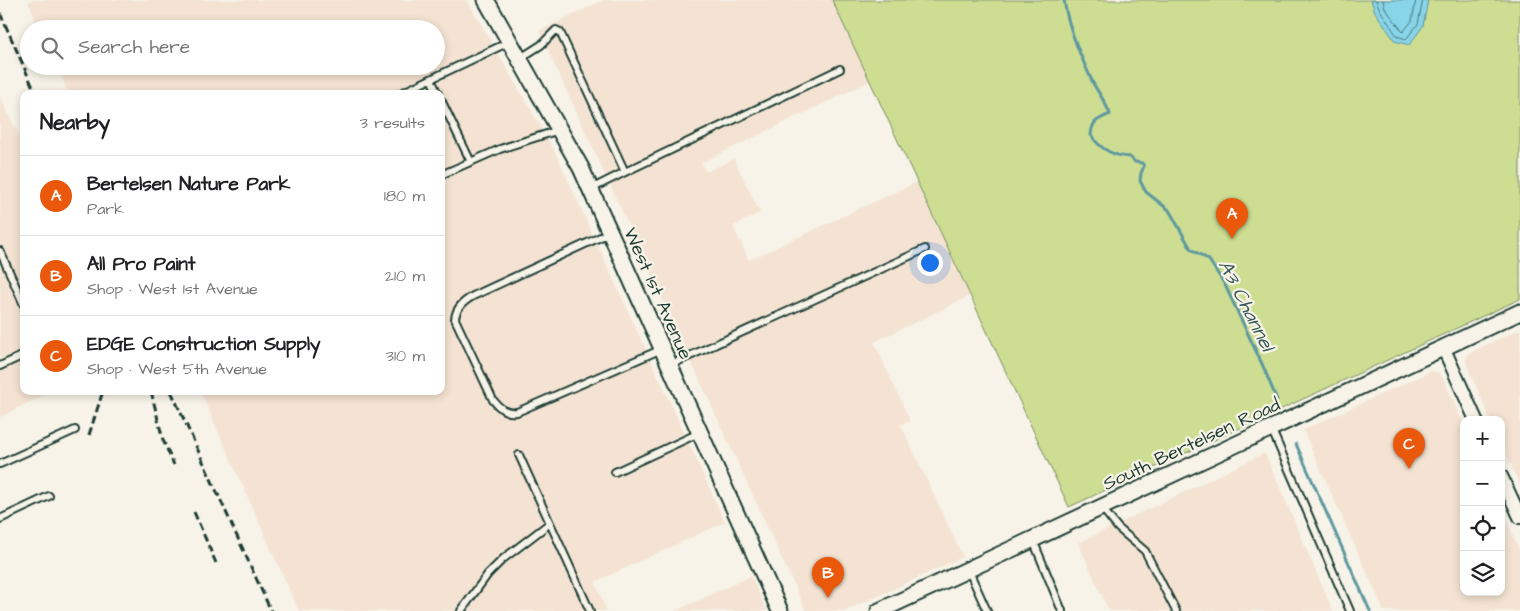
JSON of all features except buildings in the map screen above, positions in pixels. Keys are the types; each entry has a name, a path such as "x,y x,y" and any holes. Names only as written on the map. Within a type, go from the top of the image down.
{"street":[{"name":"West 1st Avenue","path":"486,0 560,130 591,189 780,611"},
{"name":"South Bertelsen Road","path":"879,611 1520,312"},
{"path":"1443,347 1474,416"},
{"path":"1505,485 1520,517"}],"lane":[{"path":"519,59 540,45 556,30 560,32 625,172"},
{"path":"445,72 510,42"},
{"path":"591,189 840,69"},
{"path":"408,90 440,75"},
{"path":"431,79 436,90"},
{"path":"445,108 471,162"},
{"path":"445,173 500,149 560,130"},
{"path":"610,232 473,296 459,308 455,319 493,400 498,406 511,413 663,349"},
{"path":"670,366 925,249"},
{"path":"0,251 20,295"},
{"path":"0,366 20,357"},
{"path":"1271,428 1350,611"},
{"path":"0,464 75,430"},
{"path":"615,472 700,433"},
{"path":"519,455 590,611"},
{"path":"0,519 50,496"},
{"path":"1101,508 1118,528 1145,552 1176,611"},
{"path":"462,611 488,574 503,559 550,523"},
{"path":"1032,539 1062,611"},
{"path":"968,569 987,611"}],"shaded area":[{"path":"33,0 467,0 554,150 725,522 595,582 607,611 299,611 202,395 445,395 445,90 67,90 61,75 445,75 445,20 36,20 28,2"},
{"path":"604,0 832,0 870,81 701,163 706,172 734,159 760,213 733,226 749,260 917,182 970,296 874,342 910,421 901,425 963,557 845,611 806,611 539,31"},
{"path":"0,96 20,138 20,395 44,395 0,417"},
{"path":"1520,329 1520,485 1505,452 1505,416 1489,416 1467,366 1466,359 1475,350"},
{"path":"1432,371 1440,374 1460,416 1460,596 1505,596 1505,518 1520,551 1520,611 1384,611 1303,430"},
{"path":"1265,453 1333,611 1109,611 1078,543"},
{"path":"751,576 767,611 675,611"}],"green space":[{"path":"832,0 1520,0 1520,299 1069,507"}],"water":[{"path":"1371,0 1428,0 1423,26 1409,45 1395,41 1375,12"}],"waterway":[{"name":"A3 Channel","path":"1064,0 1072,32 1080,53 1093,83 1110,114 1096,121 1091,135 1107,151 1130,157 1135,162 1142,163 1144,166 1140,181 1146,192 1169,210 1191,249 1209,260 1225,285 1277,400"},
{"name":"A3 Channel","path":"1296,444 1370,611"}],"railway":[{"path":"0,13 20,58"},
{"path":"28,75 34,90"},
{"path":"89,435 102,395"},
{"path":"152,395 163,440 174,465"},
{"path":"173,395 271,611"},
{"path":"194,512 216,563"}],"place":[{"name":"Bertelsen Nature Park","path":"1232,239"},
{"name":"EDGE Construction Supply","path":"1409,469"},
{"name":"All Pro Paint","path":"828,598"}]}
